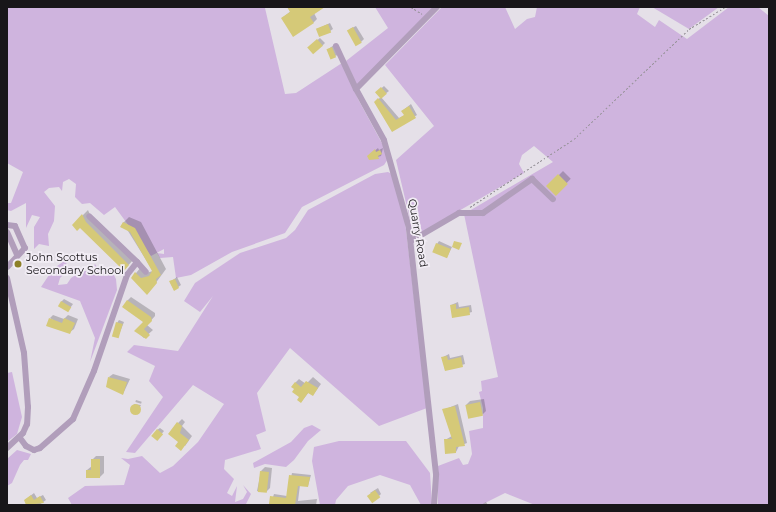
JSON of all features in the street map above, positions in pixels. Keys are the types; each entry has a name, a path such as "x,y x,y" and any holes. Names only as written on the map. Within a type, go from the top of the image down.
{"street":[{"path":"356,89 437,7"},
{"name":"Quarry Road","path":"336,46 356,89 386,145 411,241 436,468 434,505"},
{"path":"411,241 459,213 483,213 532,179 552,199"},
{"path":"89,216 146,272"},
{"path":"7,225 15,226 24,246 24,250 17,254 7,267"},
{"path":"7,232 17,254"},
{"path":"20,438 26,446 34,450 40,448 73,419 94,371 127,275 137,262"},
{"path":"7,278 24,353 27,424 20,438 7,448"}],"path":[{"path":"411,7 428,17"},
{"path":"459,213 491,195 574,139 689,29 725,7"}],"shaded area":[{"path":"7,7 267,7 265,8 285,94 296,93 342,63 358,99 384,147 388,159 384,165 302,207 285,233 232,252 191,275 176,278 173,257 160,258 157,253 164,254 164,249 151,256 115,207 104,215 90,203 82,204 75,197 76,184 69,179 63,182 62,191 59,187 49,188 44,192 55,206 54,221 48,234 49,246 39,244 34,249 34,227 40,217 32,215 26,228 26,203 11,211 7,210 7,203 11,203 23,172 7,163"},
{"path":"375,7 435,7 357,86 346,61 388,28"},
{"path":"442,7 505,7 515,29 527,19 535,17 537,7 640,7 637,14 655,27 659,20 687,39 729,7 758,7 769,16 769,505 535,505 505,493 481,505 438,505 438,466 459,458 463,465 468,464 472,454 469,431 483,428 483,408 479,392 482,391 481,381 498,377 464,214 553,162 534,146 522,155 519,164 524,173 414,237 396,160 434,126 385,65"},
{"path":"652,7 719,7 689,29"},
{"path":"388,172 392,174 405,221 427,408 379,426 290,348 257,393 266,431 256,435 261,449 225,460 224,469 234,479 227,493 232,496 237,486 235,502 243,499 247,492 243,485 251,494 246,504 72,505 68,498 85,486 124,485 130,465 121,458 128,459 142,456 160,473 173,466 198,442 224,404 193,385 135,453 126,452 163,397 149,381 155,366 127,352 134,345 178,351 213,296 200,312 184,301 195,283 240,253 286,238 295,230 308,210 375,174"},
{"path":"67,259 65,273 60,278 58,285 67,284 71,278 82,271 90,271 95,264 100,271 110,268 116,279 117,290 90,362 95,338 80,301 41,287 53,269"},
{"path":"12,372 22,417 17,434 7,442 7,373"},
{"path":"312,425 321,430 308,441 294,460 286,467 265,464 254,468 253,463 291,442 304,428"},
{"path":"339,441 406,441 430,473 432,505 421,505 410,485 380,475 348,486 336,500 335,505 320,505 312,461 314,447"},
{"path":"17,450 31,454 28,460 24,460 20,465 12,483 7,486 7,459"}],"building":[{"path":"287,7 325,7 310,17 314,23 293,37 281,18 290,12"},
{"path":"328,24 331,32 319,37 316,29"},
{"path":"353,27 362,43 356,46 347,30"},
{"path":"317,39 323,46 313,54 307,48"},
{"path":"332,47 336,57 331,59 326,49"},
{"path":"381,87 387,94 381,99 375,92"},
{"path":"378,98 396,120 404,115 401,111 409,106 416,118 392,132 374,102"},
{"path":"375,149 376,152 380,150 382,154 378,156 379,159 369,160 367,156"},
{"path":"558,174 568,184 556,196 546,186"},
{"path":"82,214 86,222 129,265 124,271 80,228 77,231 72,225"},
{"path":"123,222 135,228 161,275 156,279 157,283 147,295 131,278 135,272 141,278 149,276 152,271 130,232 120,227"},
{"path":"454,241 462,243 459,250 452,247"},
{"path":"436,243 451,249 447,258 432,252"},
{"path":"175,279 179,288 174,291 169,281"},
{"path":"127,300 151,317 152,321 144,329 150,335 146,339 134,331 143,322 122,307"},
{"path":"61,301 71,307 68,312 58,306"},
{"path":"456,304 456,309 469,307 470,315 452,318 450,305"},
{"path":"49,318 62,323 64,318 75,323 70,334 46,326"},
{"path":"116,322 123,324 119,338 112,336"},
{"path":"447,356 448,360 461,357 463,367 445,371 441,357"},
{"path":"108,377 127,382 123,395 106,387"},
{"path":"306,381 318,388 313,396 308,393 301,403 297,400 299,397 292,392 294,389 291,387 295,382 301,387"},
{"path":"480,402 483,416 468,419 465,405"},
{"path":"133,404 137,404 139,405 139,413 133,414 130,411 130,407"},
{"path":"455,406 465,446 456,447 456,453 445,454 444,439 452,439 442,409"},
{"path":"177,422 182,426 180,433 189,440 181,451 175,446 178,442 168,434"},
{"path":"157,429 163,434 157,441 151,436"},
{"path":"91,459 100,459 100,478 86,478 86,470 91,470"},
{"path":"260,471 269,472 267,493 258,492"},
{"path":"289,475 310,477 308,487 298,486 295,505 269,504 270,496 286,498"},
{"path":"375,490 380,497 372,503 367,496"},
{"path":"31,495 34,500 40,496 44,503 26,505 24,500"}],"place":[{"name":"John Scottus Secondary School","path":"18,264"}]}
